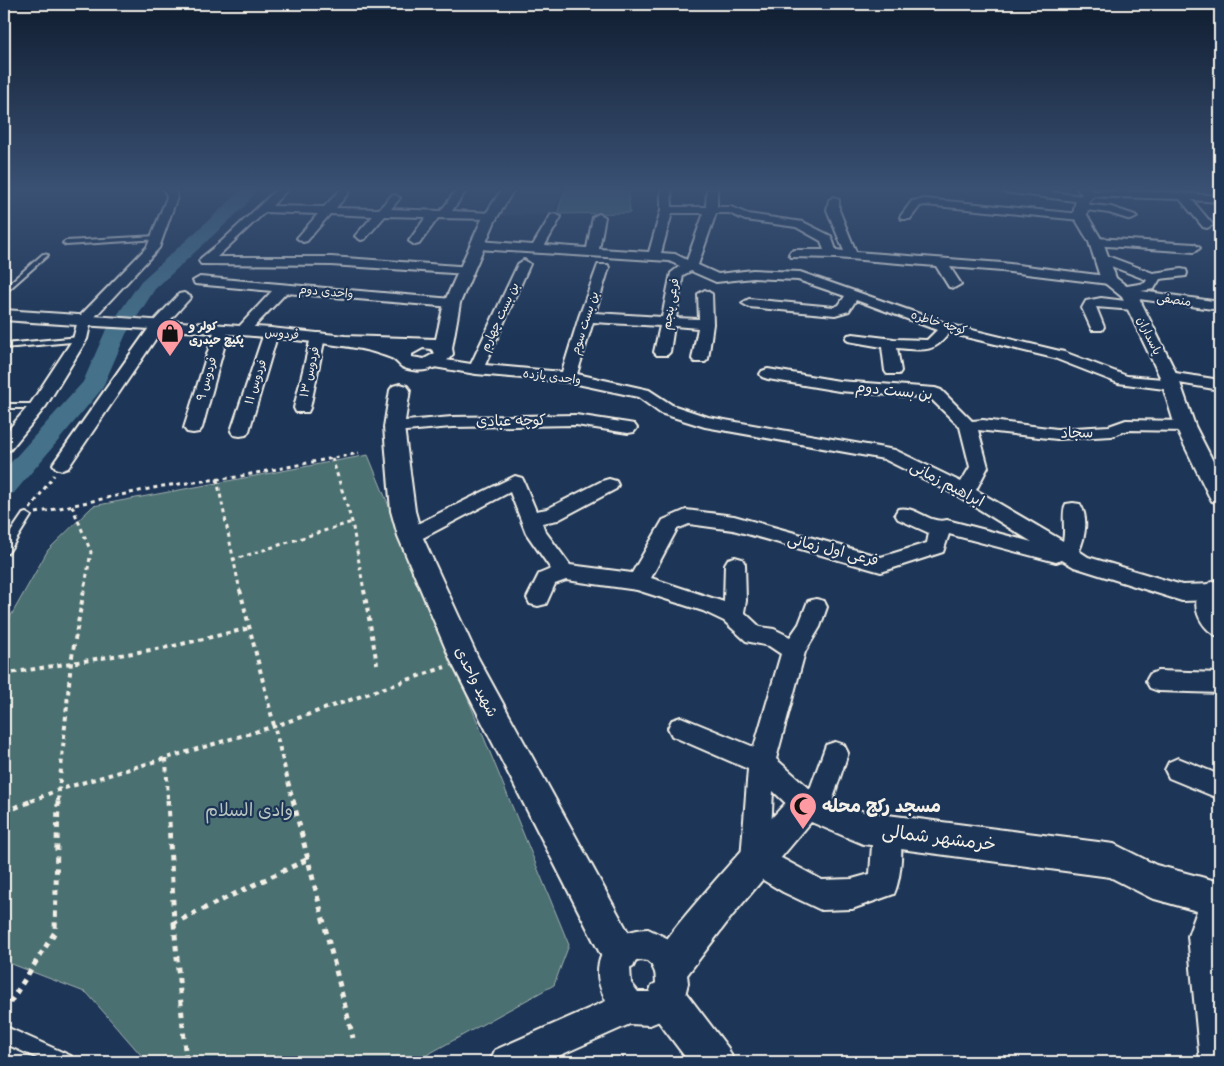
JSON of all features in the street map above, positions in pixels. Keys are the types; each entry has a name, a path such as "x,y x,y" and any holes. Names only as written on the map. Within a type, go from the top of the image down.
{"street":[{"path":"5,442 38,406 80,338 88,320 153,248 157,239"},
{"path":"232,239 205,261 331,261 467,270"},
{"path":"400,390 434,359 452,305 481,239"},
{"path":"537,249 543,239"},
{"path":"592,252 595,239"},
{"path":"654,256 659,239"},
{"path":"478,245 537,249 554,254 592,252 654,256 671,258 692,265 701,239"},
{"path":"826,239 831,254"},
{"path":"847,239 852,256"},
{"path":"1096,239 1109,280"},
{"path":"1099,250 1194,248"},
{"path":"1099,250 1154,278"},
{"path":"795,254 852,256 904,254 941,263 1002,267 1109,280 1129,296 1149,286 1156,276 1181,273"},
{"path":"941,263 954,284"},
{"name":"بن بست چهارم","path":"476,369 524,264"},
{"name":"كوچه خاطره","path":"692,265 705,274 716,278 753,274 800,276 946,328 1059,355 1124,380 1220,385"},
{"name":"فرعی پنجم","path":"662,352 676,273 692,265"},
{"name":"بن بست سوم","path":"568,377 603,268"},
{"name":"واحدی دوم","path":"200,281 452,305"},
{"path":"242,331 282,288"},
{"path":"700,359 706,324 705,294"},
{"path":"750,303 835,311 844,308 853,294"},
{"name":"منصفی","path":"1097,327 1089,308 1091,304 1129,296 1220,306"},
{"name":"پاسداران","path":"1129,296 1170,381 1185,426 1218,489"},
{"path":"62,464 158,325 184,297"},
{"path":"402,357 406,349 420,344 452,305"},
{"path":"4,315 40,316 66,320"},
{"path":"586,317 706,324"},
{"path":"4,323 41,324 66,320"},
{"name":"فردوس","path":"66,320 222,329 346,341"},
{"path":"853,338 888,343 926,344 934,342 946,328"},
{"name":"فردوس ۹","path":"193,428 222,329"},
{"name":"فردوس ۱۱","path":"240,431 271,333"},
{"name":"فردوس ۱۳","path":"302,408 318,337"},
{"path":"346,341 435,344 434,359"},
{"path":"346,341 402,357 410,364 434,359"},
{"path":"888,343 893,370"},
{"name":"شهید واحدی","path":"402,357 400,390 394,427 404,511 410,536 465,660 620,954"},
{"name":"واحدی یازده","path":"434,359 476,369 568,377 643,392 666,409"},
{"name":"بن بست دوم","path":"768,374 839,386 935,392 968,426 979,467 965,492"},
{"name":"ابراهیم زمانی","path":"666,409 705,422 888,454 965,492 1074,558 1182,593 1217,590"},
{"name":"کوچه عبادی","path":"394,427 452,422 576,420 628,428"},
{"name":"سجاد","path":"968,426 984,425 1057,434 1101,433 1126,425 1185,426"},
{"path":"410,536 515,482 536,533 564,572"},
{"path":"530,518 551,514 609,486"},
{"path":"904,514 940,530 952,527 1074,558 1075,531 1073,510"},
{"name":"فرعی اول زمانی","path":"638,582 670,525 686,516 734,523 881,564 936,547 940,530"},
{"path":"732,615 735,601 735,564"},
{"path":"538,598 547,579 564,572 638,582 711,605 732,615 754,635 774,638 794,650"},
{"path":"1217,590 1210,596 1208,604 1218,627"},
{"path":"1182,593 1218,627"},
{"path":"755,859 762,763 794,650 809,627 816,607"},
{"path":"1158,681 1220,684"},
{"path":"681,728 762,763 811,806"},
{"path":"507,1062 629,1007 653,1008 686,944 755,859 811,806 835,753"},
{"path":"1178,770 1220,787"},
{"name":"خرمشهر شمالی","path":"811,806 863,828 1114,861 1151,881 1220,899"},
{"path":"755,859 793,882 821,895 852,894 884,884 887,831"},
{"path":"1220,899 1206,936 1220,1062"},
{"path":"629,1007 614,986 613,969 620,954 633,946 648,945 662,952 668,982 714,1062"}],"lane":[{"path":"66,242 140,239"},
{"path":"4,291 45,255"},
{"path":"4,284 13,283"},
{"path":"4,346 80,338"},
{"path":"4,406 38,406"},
{"path":"4,550 26,516"},
{"path":"4,1034 66,1062"}],"path":[{"path":"26,516 163,486 217,479 359,453"},
{"path":"332,458 352,522 377,664"},
{"path":"26,516 62,464"},
{"path":"217,479 232,560 353,1038"},
{"path":"4,1012 55,932 58,790 71,662 90,552 72,506"},
{"path":"232,560 352,522"},
{"path":"4,674 169,647 250,628"},
{"path":"4,812 58,790 275,726 465,660"},
{"path":"166,758 174,923 186,1062"},
{"path":"174,923 308,858"}],"green space":[{"name":"وادی السلام","path":"368,455 569,945 554,985 414,1062 147,1062 87,993 4,961 4,628 48,550 93,506"}],"waterway":[{"path":"4,487 94,384 115,334 148,285 199,239"}],"place":[{"name":"کولر و پکیج حیدری","path":"170,357"},
{"name":"مسجد رکج محله","path":"803,830"}]}
